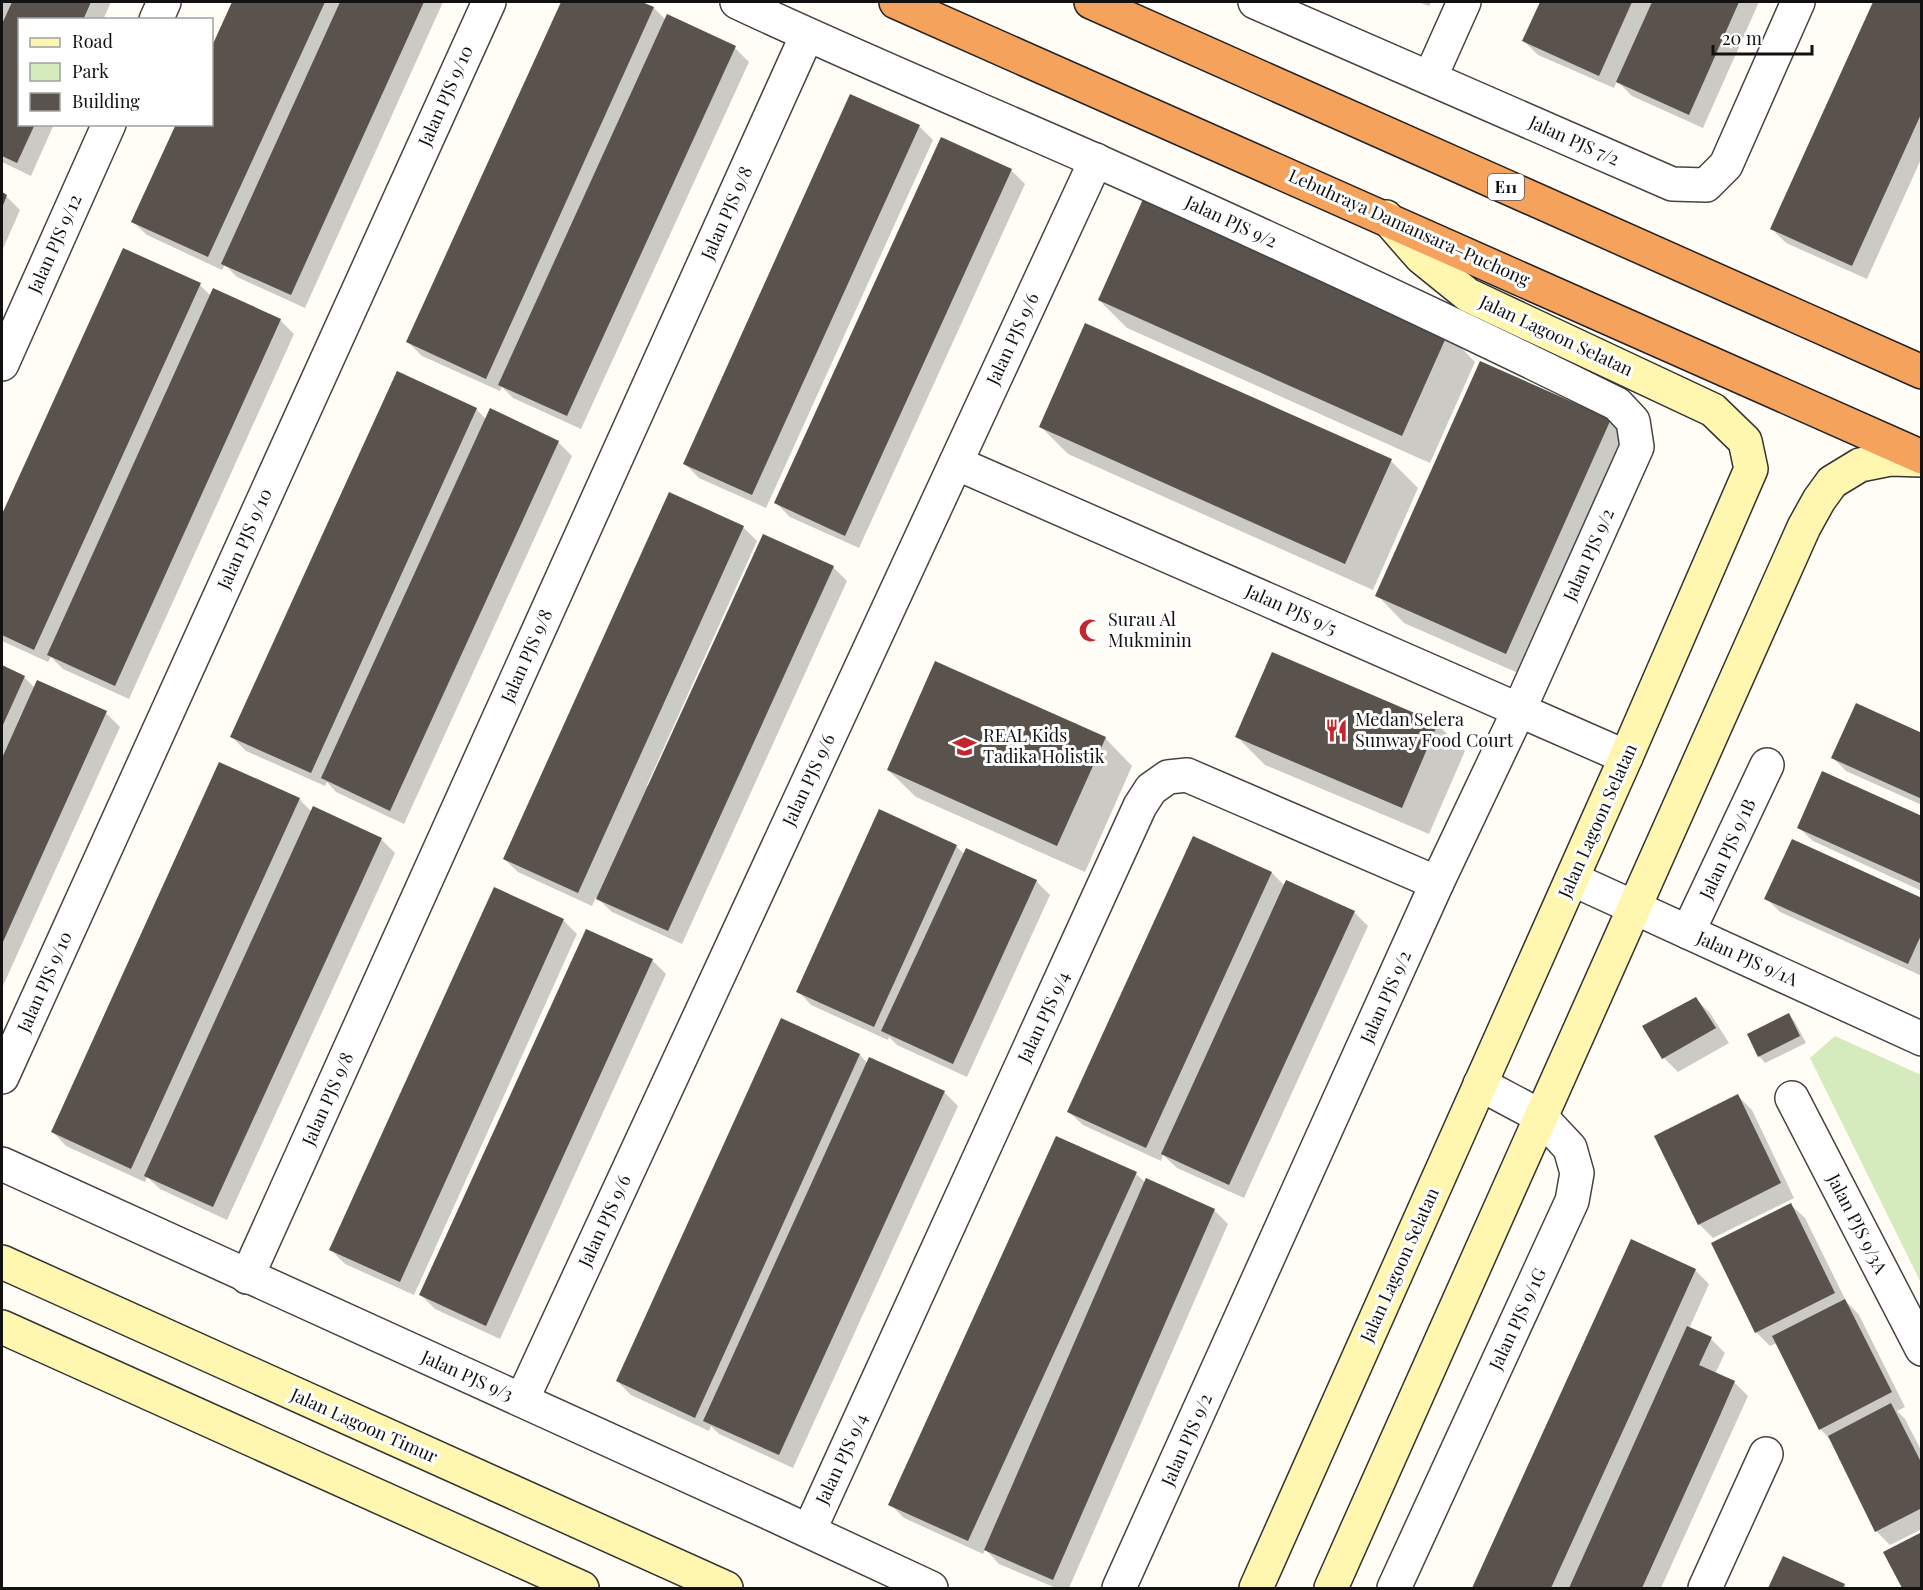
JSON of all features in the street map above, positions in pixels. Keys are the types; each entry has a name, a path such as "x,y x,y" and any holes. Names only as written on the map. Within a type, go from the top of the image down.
{"highway":[{"name":"Lebuhraya Damansara–Puchong","path":"896,2 1922,458"},
{"name":"E11","path":"1091,2 1922,372"}],"main road":[{"name":"Jalan Lagoon Selatan","path":"1256,1588 1626,757 1751,469 1745,441 1713,410 1468,295 1421,257 1386,218"},
{"path":"1331,1588 1804,527 1832,482 1860,465 1890,459 1922,458"},
{"name":"Jalan Lagoon Timur","path":"2,1262 726,1588"},
{"path":"2,1328 582,1588"}],"street":[{"path":"157,18 164,2"},
{"name":"Jalan PJS 9/10","path":"2,1077 489,2"},
{"name":"Jalan PJS 9/2","path":"737,2 807,35 1096,160 1478,335 1617,404 1633,421 1637,447 1519,710 1437,883 1119,1588"},
{"name":"Jalan PJS 7/2","path":"1256,2 1672,184 1706,186 1726,165 1798,2"},
{"path":"1430,78 1464,2"},
{"name":"Jalan PJS 9/8","path":"247,1277 807,35"},
{"name":"Jalan PJS 9/12","path":"2,364 108,126"},
{"name":"Jalan PJS 9/6","path":"522,1400 1096,160"},
{"name":"Jalan PJS 9/5","path":"956,463 1626,757"},
{"name":"Jalan PJS 9/1B","path":"1688,933 1767,765"},
{"name":"Jalan PJS 9/4","path":"809,1531 1140,806 1151,789 1168,777 1187,775 1437,883"},
{"name":"Jalan PJS 9/1A","path":"1572,879 1922,1039"},
{"name":"Jalan PJS 9/1G","path":"1394,1588 1572,1201 1577,1173 1570,1148 1540,1116 1480,1084"},
{"name":"Jalan PJS 9/3A","path":"1792,1098 1922,1349"},
{"name":"Jalan PJS 9/3","path":"2,1164 932,1588"},
{"path":"1705,1588 1766,1454"}],"green space":[{"path":"1835,1036 1921,1075 1921,1283 1810,1058"}],"building":[{"path":"12,2 91,2 84,18 18,18 18,126 34,126 17,163 2,156 2,24"},
{"path":"232,2 325,2 208,257 131,222 175,126 213,126 213,44"},
{"path":"340,2 424,2 291,295 221,264"},
{"path":"561,2 642,2 654,7 486,379 406,342"},
{"path":"1540,2 1632,2 1599,76 1522,41"},
{"path":"1652,2 1739,2 1689,115 1616,82"},
{"path":"1873,2 1922,2 1922,112 1852,266 1770,229"},
{"path":"667,14 736,46 567,416 498,385"},
{"path":"850,94 920,125 752,495 683,464"},
{"path":"941,137 1012,169 845,536 774,503"},
{"path":"2,192 7,195 2,208"},
{"path":"1144,197 1448,333 1402,436 1098,300"},
{"path":"123,248 201,283 34,650 2,635 2,514"},
{"path":"213,288 281,319 115,686 47,655"},
{"path":"1085,323 1392,459 1345,564 1039,427"},
{"path":"1480,361 1611,419 1506,654 1375,596"},
{"path":"397,371 477,408 311,773 230,737"},
{"path":"490,408 559,441 390,811 321,778"},
{"path":"669,492 744,526 578,893 503,859"},
{"path":"763,534 834,566 668,931 596,899"},
{"name":"Medan Selera Sunway Food Court","path":"1272,652 1438,723 1402,808 1235,737"},
{"path":"935,661 1106,737 1057,846 887,770"},
{"path":"2,665 25,676 2,727"},
{"path":"37,680 107,711 2,944 2,758"},
{"path":"1856,703 1922,733 1922,799 1831,758"},
{"path":"219,762 300,798 131,1169 51,1132"},
{"path":"1822,771 1922,816 1922,884 1797,828"},
{"path":"313,806 382,838 213,1207 144,1176"},
{"path":"879,809 957,845 874,1027 796,992"},
{"path":"1193,836 1272,872 1146,1148 1067,1112"},
{"path":"1792,839 1922,898 1922,933 1908,964 1764,899"},
{"path":"966,848 1037,880 953,1064 881,1031"},
{"path":"1286,880 1355,911 1229,1185 1161,1154"},
{"path":"494,887 564,919 400,1282 329,1250"},
{"path":"586,929 653,959 486,1326 419,1295"},
{"path":"1696,997 1716,1028 1662,1059 1642,1026"},
{"path":"1789,1013 1800,1036 1758,1057 1747,1034"},
{"path":"781,1018 860,1054 695,1418 616,1381"},
{"path":"869,1057 945,1091 779,1455 703,1421"},
{"path":"1738,1094 1781,1183 1698,1225 1654,1136"},
{"path":"1056,1136 1137,1172 968,1541 888,1505"},
{"path":"1146,1178 1215,1209 1053,1580 984,1550"},
{"path":"1791,1203 1835,1293 1755,1333 1711,1243"},
{"path":"1631,1239 1696,1269 1631,1413 1551,1588 1472,1588"},
{"path":"1845,1299 1892,1392 1819,1430 1772,1336"},
{"path":"1687,1326 1712,1337 1699,1365 1735,1381 1718,1420 1642,1588 1569,1588"},
{"path":"1891,1403 1922,1464 1922,1508 1875,1532 1828,1436"},
{"path":"1922,1532 1922,1588 1902,1588 1883,1552"},
{"path":"1783,1556 1845,1584 1843,1588 1768,1588"}],"place":[{"name":"Surau Al Mukminin","path":"1090,630"},
{"name":"Medan Selera Sunway Food Court","path":"1337,730"},
{"name":"REAL Kids Tadika Holistik","path":"965,746"}]}
